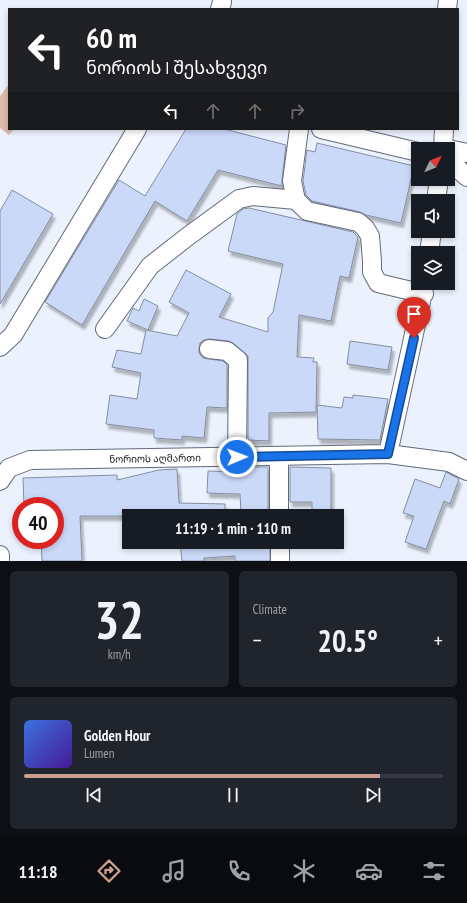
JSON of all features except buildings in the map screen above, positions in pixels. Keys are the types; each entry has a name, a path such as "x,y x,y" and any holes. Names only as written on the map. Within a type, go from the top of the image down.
{"street":[{"path":"0,347 13,335 136,130"},
{"path":"299,130 292,181 296,200 307,211 358,222 365,228 370,236 372,272 378,283 411,287"},
{"path":"325,130 411,150"},
{"path":"444,130 445,142"},
{"path":"455,151 467,153"},
{"path":"455,164 467,177"},
{"path":"104,329 150,266 239,199 253,196 296,200"},
{"path":"388,454 425,290"},
{"path":"209,349 227,351 238,360 237,457"},
{"name":"ნორიოს აღმართი","path":"3,468 30,460 388,454 449,462 467,471"},
{"path":"279,456 279,509"},
{"path":"280,549 280,561"},
{"path":"0,555 0,561"}],"shaded area":[{"path":"8,85 8,130 13,130 9,135 0,128 0,96"}],"route":[{"path":"237,457 388,454 414,338"}]}
